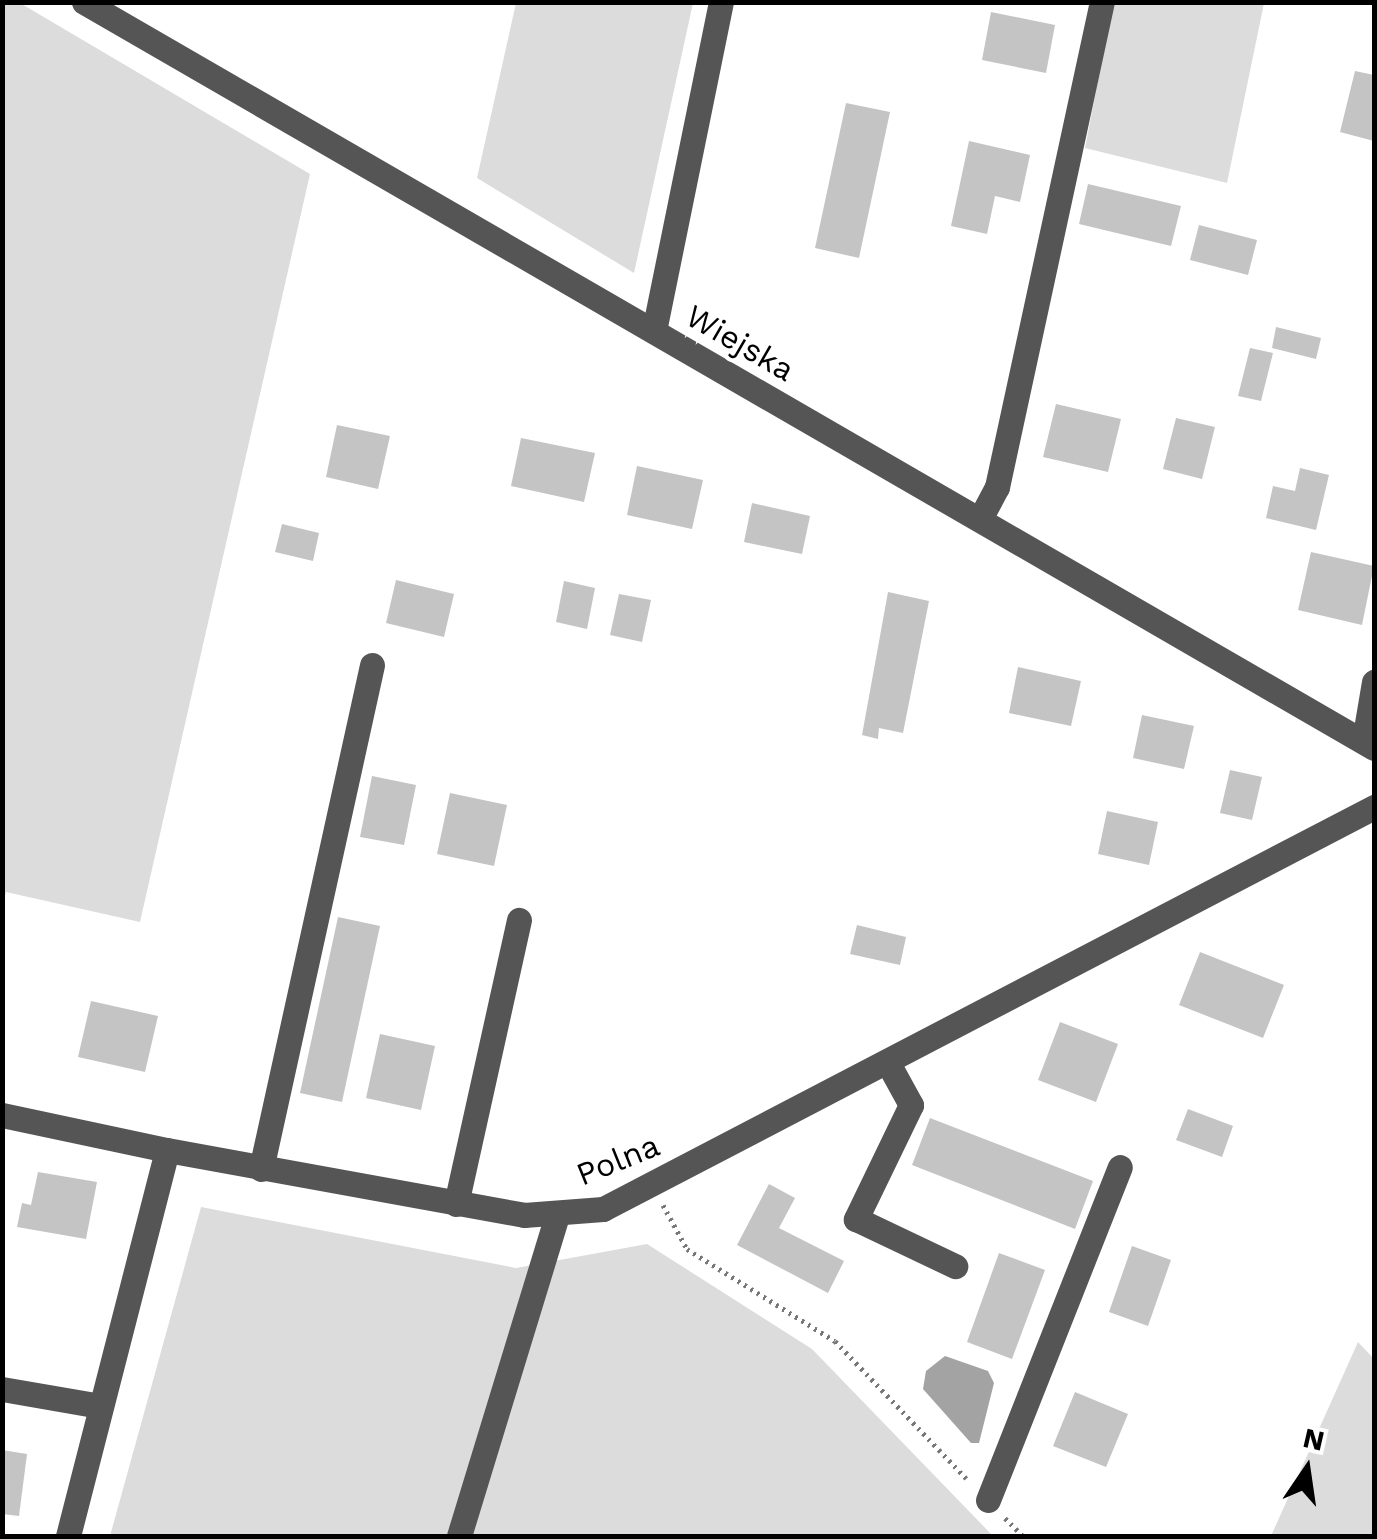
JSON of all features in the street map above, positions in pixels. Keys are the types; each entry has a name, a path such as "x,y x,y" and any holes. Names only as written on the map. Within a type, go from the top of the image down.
{"street":[{"name":"Wiejska","path":"84,2 1369,745 1374,682"},
{"path":"654,331 721,2"},
{"path":"980,518 997,488 1102,2"},
{"path":"262,1169 372,665"},
{"name":"Polna","path":"2,1115 456,1204 557,1215 603,1209 1374,807"},
{"path":"456,1204 519,920"},
{"path":"888,1063 911,1105 856,1219 955,1266"},
{"path":"68,1536 167,1150"},
{"path":"988,1500 1120,1168"},
{"path":"459,1536 557,1215"},
{"path":"2,1389 100,1406"}],"path":[{"path":"654,1184 687,1249 836,1341 1023,1536"}],"shaded area":[{"path":"2,3 20,3 310,174 140,922 6,892 3,903"},
{"path":"516,3 693,3 634,273 477,178"},
{"path":"1113,3 1264,3 1227,183 1085,148"},
{"path":"201,1207 516,1268 647,1244 812,1349 993,1536 110,1536"},
{"path":"1358,1342 1374,1359 1374,1536 1271,1536"},
{"path":"945,1356 988,1371 994,1383 979,1443 971,1443 923,1389 926,1371"}],"building":[{"path":"991,12 1055,25 1046,73 982,60"},
{"path":"1355,71 1374,75 1374,141 1340,132"},
{"path":"846,103 890,112 859,258 815,248"},
{"path":"969,141 1030,155 1020,202 995,196 987,234 951,226"},
{"path":"1088,184 1181,206 1171,246 1079,224"},
{"path":"1199,225 1257,240 1248,275 1190,260"},
{"path":"1276,327 1321,338 1316,359 1272,348"},
{"path":"1250,348 1273,353 1261,401 1238,396"},
{"path":"1056,404 1121,419 1108,472 1043,457"},
{"path":"1176,418 1215,427 1202,479 1163,469"},
{"path":"337,425 390,436 378,489 326,477"},
{"path":"521,438 595,453 584,502 511,486"},
{"path":"637,466 703,480 692,529 627,515"},
{"path":"1300,468 1329,475 1316,530 1266,518 1273,486 1295,491"},
{"path":"752,503 810,516 802,554 744,542"},
{"path":"282,524 319,533 313,561 275,552"},
{"path":"1311,552 1374,566 1362,625 1298,610"},
{"path":"396,580 454,594 444,637 386,623"},
{"path":"564,581 595,588 587,629 556,622"},
{"path":"888,592 929,601 903,733 879,728 878,739 862,735"},
{"path":"619,594 651,600 642,642 610,635"},
{"path":"1018,667 1081,681 1071,726 1009,713"},
{"path":"1142,715 1194,726 1184,769 1133,758"},
{"path":"1230,770 1262,777 1252,820 1220,813"},
{"path":"372,776 416,785 404,845 360,837"},
{"path":"450,793 507,805 494,866 437,854"},
{"path":"1107,811 1158,822 1149,865 1098,854"},
{"path":"338,917 380,926 342,1102 300,1093"},
{"path":"857,925 906,937 900,965 850,954"},
{"path":"1200,952 1284,985 1263,1038 1179,1005"},
{"path":"91,1001 158,1016 145,1072 78,1057"},
{"path":"1060,1022 1118,1044 1096,1102 1038,1080"},
{"path":"380,1034 435,1046 421,1110 366,1098"},
{"path":"1188,1109 1233,1126 1222,1157 1176,1140"},
{"path":"930,1118 1093,1181 1075,1229 912,1165"},
{"path":"38,1172 97,1182 86,1239 17,1227 22,1203 31,1205"},
{"path":"769,1184 795,1198 779,1228 844,1261 828,1293 737,1245"},
{"path":"1132,1246 1171,1260 1148,1326 1109,1312"},
{"path":"999,1253 1045,1270 1012,1359 967,1342"},
{"path":"1075,1392 1128,1414 1106,1467 1053,1446"},
{"path":"2,1450 27,1454 19,1516 2,1514"}]}
